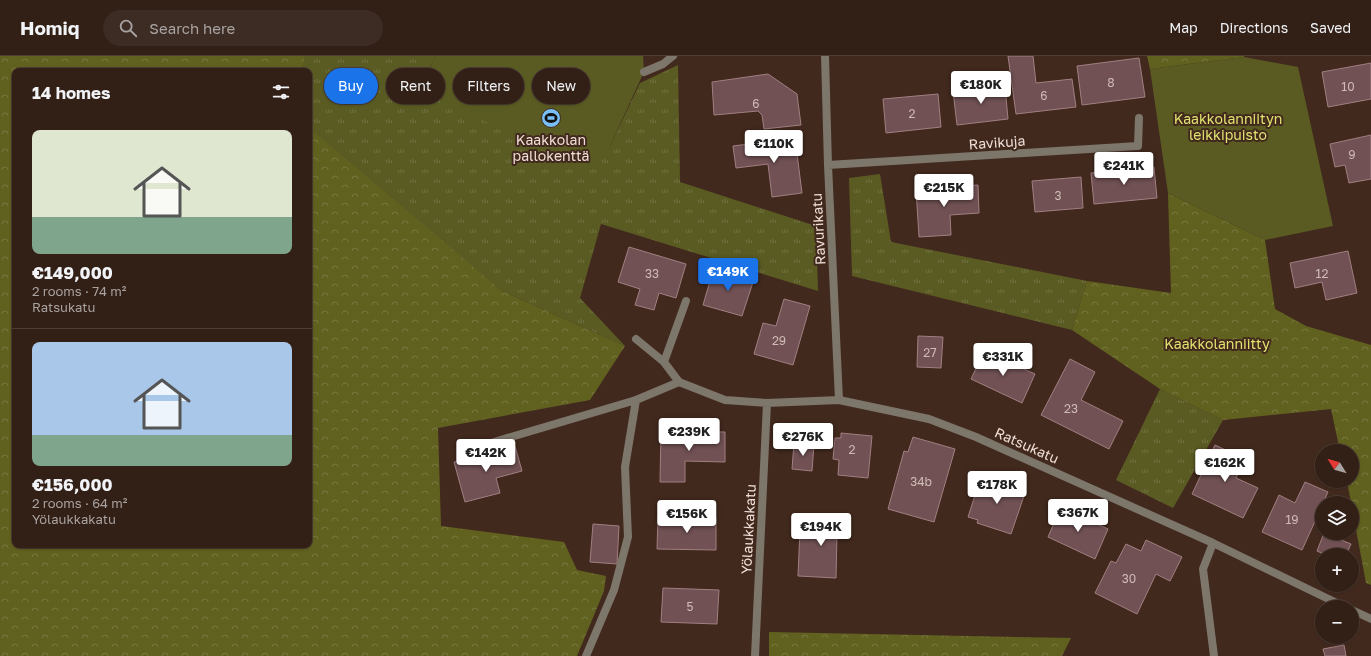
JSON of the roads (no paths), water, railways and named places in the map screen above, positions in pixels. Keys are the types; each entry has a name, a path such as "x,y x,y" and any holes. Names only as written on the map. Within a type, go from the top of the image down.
{"street":[{"path":"644,72 663,64 673,56"},
{"name":"Ravurikatu","path":"825,56 828,165 839,400"},
{"name":"Ravikuja","path":"828,165 1138,146 1139,118"},
{"path":"664,362 686,301"},
{"path":"494,442 636,400 679,382 664,362 636,339"},
{"name":"Ratsukatu","path":"679,382 725,400 766,402 839,400 929,419 976,436 1213,543 1331,600"},
{"path":"586,656 614,590 628,537 625,467 636,400"},
{"name":"Yölaukkakatu","path":"755,656 766,402"},
{"path":"1213,543 1203,569 1214,656"},
{"path":"1359,614 1371,620"}],"place":[{"name":"Kaakkolan pallokenttä","path":"551,118"}],"park label":[{"name":"Kaakkolanniityn leikkipuisto","path":"1228,126"},
{"name":"Kaakkolanniitty","path":"1217,343"}]}
